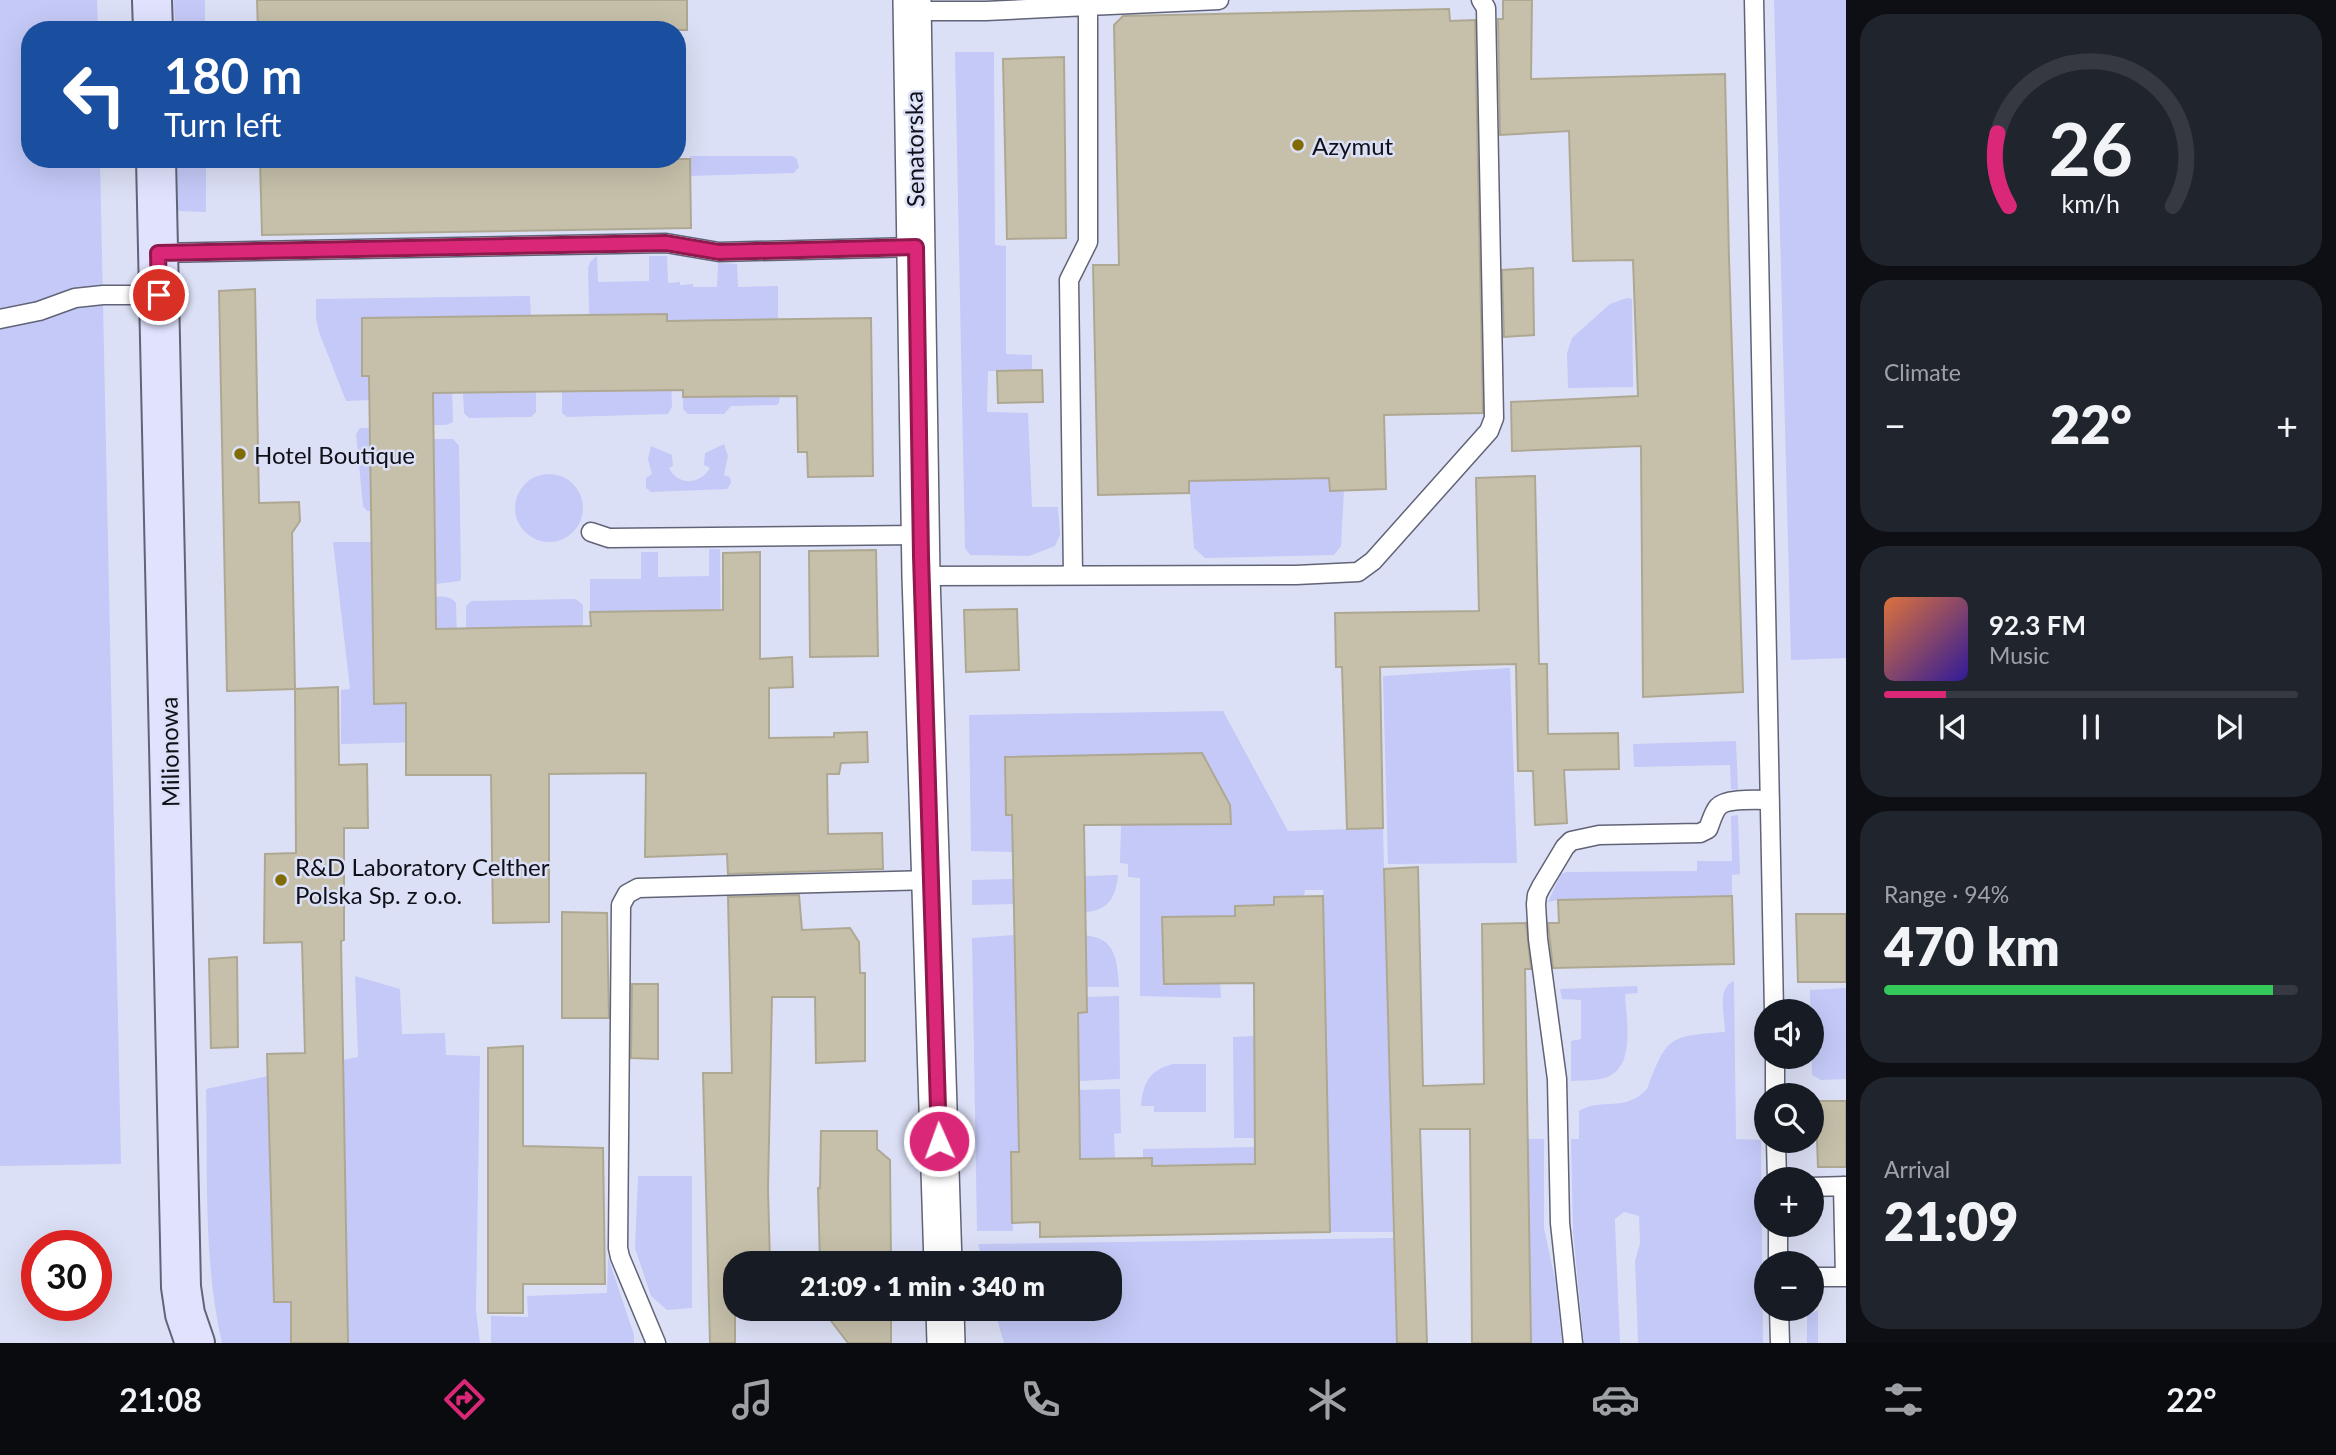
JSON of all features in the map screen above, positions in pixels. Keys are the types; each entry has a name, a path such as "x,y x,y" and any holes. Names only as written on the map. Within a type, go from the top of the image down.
{"street":[{"path":"152,0 153,21"},
{"name":"Senatorska","path":"912,6 921,576 943,1251"},
{"name":"Milionowa","path":"156,168 180,1273 186,1314 195,1343"},
{"path":"945,1321 946,1343"}],"lane":[{"path":"912,6 986,11 1219,0"},
{"path":"921,576 1296,575 1358,572 1373,561 1489,431 1494,418 1486,8 1481,0"},
{"path":"1754,0 1774,999"},
{"path":"1073,575 1069,281 1088,242 1088,6"},
{"path":"158,253 666,243 719,252 916,247"},
{"path":"0,319 39,311 75,298 159,295"},
{"path":"591,532 609,538 920,535"},
{"path":"1573,1343 1560,1223 1557,1079 1538,939 1537,895 1571,841 1599,835 1700,833 1708,829 1716,809 1721,804 1738,800 1770,800"},
{"path":"656,1343 618,1248 621,905 627,894 638,888 931,880"},
{"path":"1824,1187 1844,1186 1846,1277 1824,1277"},
{"path":"1779,1321 1780,1343"}],"shaded area":[{"path":"0,0 97,0 98,21 21,21 21,168 100,168 121,1164 0,1166"},
{"path":"174,0 205,0 205,21 175,21"},
{"path":"1774,0 1846,0 1846,658 1791,660"},
{"path":"955,52 994,52 995,245 1006,246 1006,354 1032,355 1032,372 988,371 987,412 1028,413 1032,507 1058,507 1060,535 1055,546 1029,556 970,555 965,548"},
{"path":"690,156 792,156 797,159 799,167 794,173 690,176"},
{"path":"177,168 206,168 206,212 178,211"},
{"path":"597,256 598,282 649,281 649,256 667,256 668,283 717,287 718,263 737,264 738,287 778,286 778,320 667,321 667,314 589,315 588,268"},
{"path":"530,296 531,316 362,376 370,376 370,400 346,401 316,319 316,299"},
{"path":"1632,299 1633,387 1568,388 1567,353 1572,338 1610,304"},
{"path":"671,381 672,407 668,414 567,417 562,413 562,392 645,390"},
{"path":"425,386 452,386 453,422 446,425 426,425"},
{"path":"780,388 777,405 731,406 724,414 688,414 683,409 683,397 754,396"},
{"path":"536,392 536,412 531,417 469,418 464,413 463,393"},
{"path":"360,428 370,428 371,511 367,511 363,506 356,434"},
{"path":"434,439 453,439 459,446 461,577 460,581 436,584"},
{"path":"724,444 728,456 724,475 730,477 731,483 727,489 651,492 646,488 646,478 652,474 648,459 651,446 672,455 673,466 669,468 678,478 689,481 701,478 710,468 704,465 705,453"},
{"path":"549,474 562,477 573,484 580,495 583,508 580,521 573,532 562,539 549,542 536,539 525,532 518,521 515,508 518,495 525,484 536,477"},
{"path":"1329,478 1330,491 1344,490 1341,546 1334,555 1205,558 1194,548 1189,481"},
{"path":"333,542 371,542 373,652 379,703 681,699 681,610 590,612 590,579 641,579 641,552 658,552 658,577 709,576 709,549 720,549 722,735 341,744 341,690 350,689"},
{"path":"428,597 447,597 456,603 457,637 428,637"},
{"path":"576,599 583,605 583,627 466,628 466,606 471,601"},
{"path":"1510,668 1517,863 1388,864 1383,676"},
{"path":"1223,711 1288,831 1383,828 1393,1232 1330,1232 1323,890 1305,890 1304,896 1274,897 1274,905 1235,906 1235,916 1163,917 1164,984 1220,984 1221,998 1140,996 1140,878 1128,877 1128,864 1120,863 1121,825 1230,824 1230,804 1202,753 1005,757 1006,815 1013,815 1013,852 971,851 969,715"},
{"path":"1736,741 1738,790 1731,789 1730,765 1634,767 1633,744"},
{"path":"1738,815 1740,874 1732,875 1732,896 1548,902 1561,874 1566,872 1697,871 1697,861 1732,861 1731,816"},
{"path":"1118,875 1110,901 1100,909 1085,912 1085,876"},
{"path":"1013,879 1014,904 972,905 972,880"},
{"path":"1014,935 1019,1152 1011,1153 1013,1231 977,1231 972,938"},
{"path":"1078,935 1100,939 1112,949 1119,987 1087,987 1086,952"},
{"path":"355,976 400,989 402,1034 445,1033 446,1055 480,1056 476,1310 480,1343 222,1343 209,1249 206,1089 358,1057"},
{"path":"1734,981 1736,1139 1754,1140 1754,1153 1761,1153 1761,1167 1754,1167 1754,1237 1762,1237 1762,1251 1754,1251 1754,1321 1763,1321 1763,1343 1638,1343 1635,1261 1640,1243 1639,1216 1624,1212 1615,1219 1620,1343 1584,1343 1573,1232 1571,1139 1579,1139 1579,1111 1596,1105 1630,1101 1639,1096 1647,1089 1660,1058 1672,1042 1692,1035 1725,1032 1723,996 1728,985"},
{"path":"1637,986 1638,993 1625,994 1627,1042 1621,1064 1614,1073 1604,1078 1571,1081 1571,1041 1581,1039 1581,1000 1562,999 1560,989"},
{"path":"1846,988 1846,1079 1821,1080 1812,1075 1812,1069 1824,1069 1824,999 1810,999 1810,990"},
{"path":"1119,996 1120,1079 1079,1081 1078,1013 1087,997"},
{"path":"1255,1036 1256,1138 1234,1138 1233,1037"},
{"path":"1173,1064 1206,1064 1206,1112 1154,1112 1154,1106 1141,1106 1149,1078"},
{"path":"1120,1089 1121,1133 1114,1134 1115,1158 1080,1159 1079,1090"},
{"path":"1528,1139 1544,1139 1544,1228 1555,1279 1562,1343 1531,1343"},
{"path":"1256,1147 1256,1164 1152,1166 1152,1158 1143,1158 1143,1149"},
{"path":"638,1176 692,1176 692,1308 667,1310 651,1296 635,1248"},
{"path":"1393,1238 1397,1343 1004,1343 998,1321 1122,1321 1122,1251 980,1251 978,1244"},
{"path":"608,1257 634,1335 634,1343 491,1343 491,1316 528,1317 527,1296 607,1293"},
{"path":"1807,1321 1818,1321 1818,1343 1807,1343"}],"building":[{"path":"257,0 687,0 687,30 686,21 258,21"},
{"path":"1503,0 1532,0 1531,79 1725,74 1743,692 1643,697 1641,446 1512,451 1511,402 1638,396 1633,260 1573,261 1569,131 1500,135 1498,19 1503,19"},
{"name":"Azymut","path":"1449,9 1450,21 1475,20 1483,413 1384,415 1386,489 1330,491 1329,478 1189,481 1189,493 1098,495 1093,265 1119,265 1114,25 1123,16"},
{"path":"1064,57 1066,238 1007,239 1003,59"},
{"path":"686,159 690,159 691,228 262,235 260,168 686,168"},
{"path":"1533,268 1534,335 1504,337 1502,270"},
{"name":"Hotel Boutique","path":"255,289 259,503 299,502 300,521 292,533 295,689 227,691 219,291"},
{"path":"667,314 667,321 871,318 873,476 808,477 807,452 798,452 797,396 683,397 683,390 433,393 436,629 591,626 590,612 723,610 723,553 760,552 760,659 792,657 793,687 769,688 769,738 834,737 834,733 867,732 868,762 841,763 839,774 827,774 828,834 882,833 883,869 728,874 727,854 645,857 646,773 549,774 549,922 493,923 491,775 406,775 406,703 374,704 369,376 362,376 362,318"},
{"path":"1042,370 1043,402 998,403 997,371"},
{"path":"1535,476 1539,664 1547,664 1548,734 1618,733 1619,769 1564,770 1567,823 1535,825 1533,771 1518,771 1516,664 1380,667 1383,828 1347,829 1342,667 1336,667 1335,613 1479,611 1476,478"},
{"path":"876,550 878,656 810,657 809,551"},
{"path":"1017,609 1019,670 966,672 964,610"},
{"path":"338,687 339,765 367,764 368,828 344,828 344,940 341,941 348,1343 291,1343 291,1302 274,1302 267,1054 305,1053 302,942 264,943 265,854 296,853 295,689"},
{"path":"1202,753 1230,805 1231,824 1084,825 1087,1012 1078,1013 1080,1159 1152,1158 1152,1166 1255,1164 1254,983 1164,984 1162,917 1235,916 1235,906 1274,905 1274,897 1323,896 1330,1232 1040,1237 1040,1222 1012,1223 1011,1152 1019,1152 1012,815 1006,815 1005,757"},
{"path":"1418,867 1423,1086 1484,1084 1482,924 1526,923 1531,969 1525,969 1531,1343 1472,1343 1470,1129 1420,1129 1427,1343 1397,1343 1384,869"},
{"path":"799,895 802,930 850,928 859,942 860,973 865,973 865,1061 816,1063 815,997 772,997 768,1189 770,1251 723,1251 723,1321 735,1321 735,1343 710,1343 703,1073 732,1073 728,897"},
{"path":"1732,896 1734,964 1553,968 1548,923 1559,923 1558,900"},
{"path":"562,912 607,913 609,1018 562,1018"},
{"path":"1796,914 1846,914 1846,982 1798,982"},
{"path":"237,957 238,1047 211,1048 209,959"},
{"path":"632,984 658,984 658,1059 631,1058"},
{"path":"523,1046 523,1146 603,1148 605,1284 523,1284 523,1313 488,1313 488,1048"},
{"path":"1824,1101 1846,1101 1846,1167 1818,1167 1817,1153 1824,1153"},
{"path":"821,1131 877,1131 877,1149 890,1160 891,1251 820,1251"},
{"path":"831,1321 891,1321 891,1343 848,1343"}],"place":[{"name":"Azymut","path":"1298,145"},
{"name":"Hotel Boutique","path":"240,454"},
{"name":"R&D Laboratory Celther Polska Sp. z o.o.","path":"281,880"}],"route":[{"path":"159,295 158,253 666,243 719,252 916,247 921,556 939,1141"}]}
